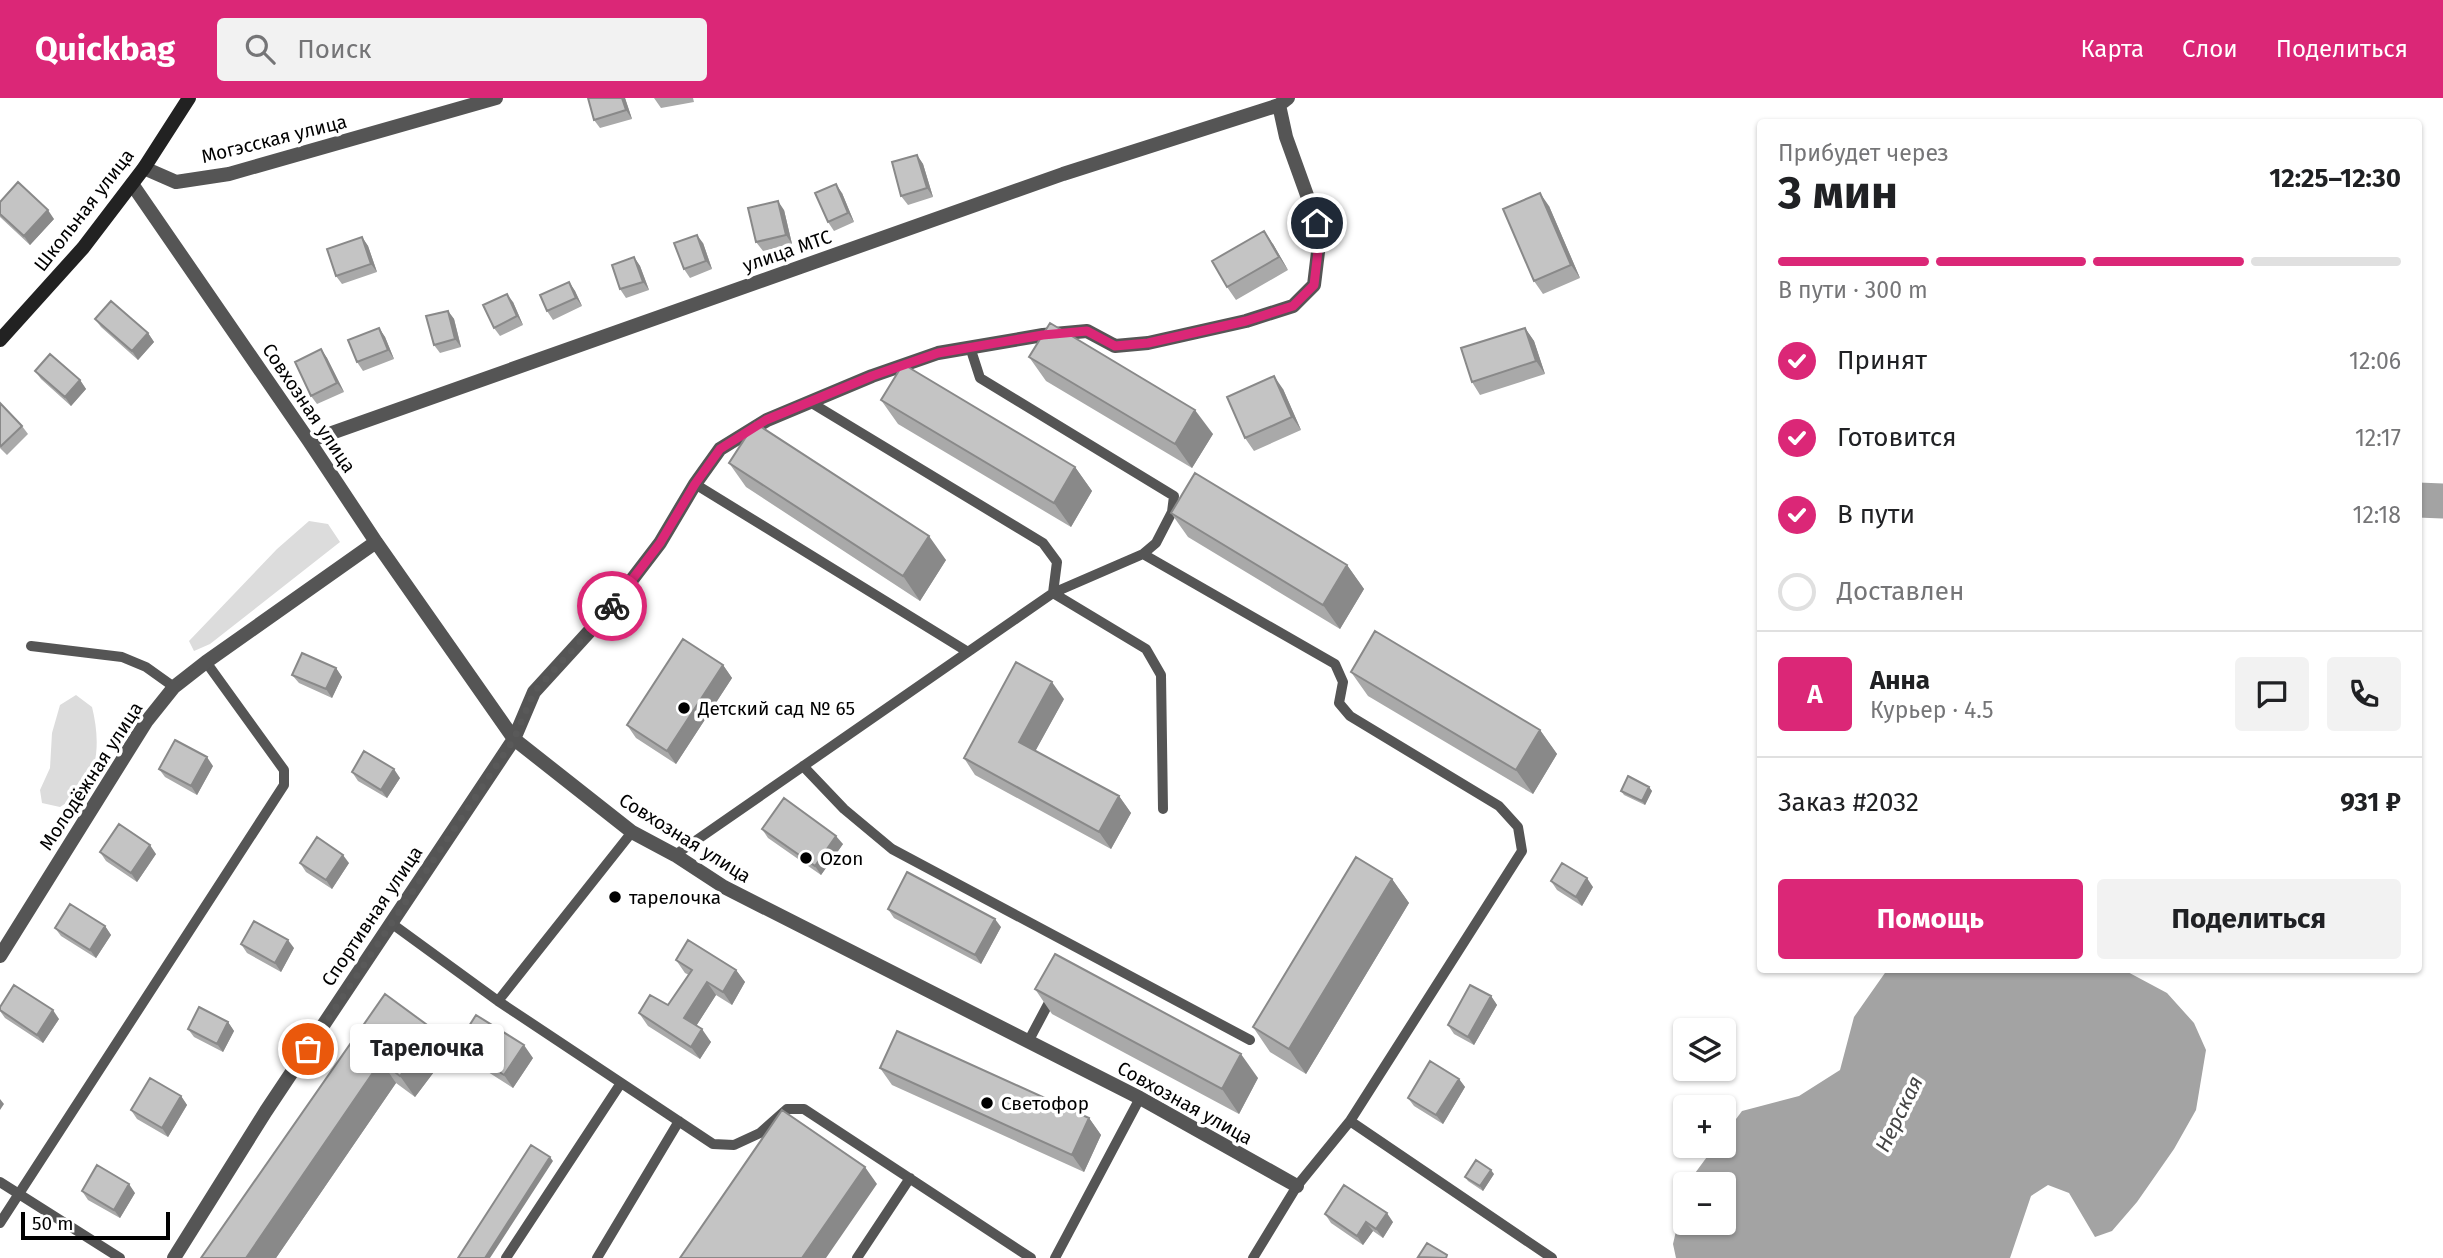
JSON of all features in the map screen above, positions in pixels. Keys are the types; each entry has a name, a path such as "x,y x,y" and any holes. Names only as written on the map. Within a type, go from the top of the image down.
{"street":[{"name":"Школьная улица","path":"0,340 83,248 144,168 189,98"},
{"name":"Могэсская улица","path":"144,168 176,182 229,174 496,98"},
{"name":"Спортивная улица","path":"174,1258 266,1111 514,739 534,692 608,611 660,543 695,484 720,449 766,420 872,376 938,353 1043,335 1087,331 1115,346 1148,343 1246,321 1293,306 1314,285 1318,251 1317,223 1286,137 1283,101"},
{"name":"улица МТС","path":"309,441 1063,174 1283,101"},
{"name":"Совхозная улица","path":"132,184 514,739 632,832 675,855 724,887 1139,1098 1297,1186"},
{"name":"Молодёжная улица","path":"0,956 146,722 174,687 376,542"}],"lane":[{"path":"675,855 1053,593 1143,554 1156,543 1172,512 1174,496 980,378 970,347"},
{"path":"810,402 1043,543 1057,562 1053,593"},
{"path":"695,484 968,652"},
{"path":"1143,554 1335,664 1343,682 1339,703 1350,716 1499,806 1518,828 1522,850 1350,1121 1297,1186 1253,1258"},
{"path":"1053,593 1146,649 1161,675 1163,809"},
{"path":"31,646 122,657 146,667 174,687"},
{"path":"0,1223 284,785 284,770 206,662"},
{"path":"803,766 844,809 892,849 1250,1040"},
{"path":"498,1001 632,832"},
{"path":"391,923 498,1001 713,1143 734,1146 760,1133 787,1110 804,1109 1031,1258"},
{"path":"1072,960 1079,948"},
{"path":"1028,1042 1059,983"},
{"path":"506,1258 621,1083"},
{"path":"1055,1258 1139,1098"},
{"path":"597,1258 679,1121"},
{"path":"1350,1121 1552,1258"},
{"path":"858,1258 910,1178"},
{"path":"0,1182 120,1258"}],"shaded area":[{"path":"309,521 328,524 340,542 210,644 194,651 189,641 277,549"},
{"path":"76,695 92,707 97,741 91,774 76,795 60,807 42,803 40,790 50,768 52,733 60,705"}],"water":[{"path":"1885,973 2130,973 2167,993 2194,1023 2206,1050 2196,1110 2174,1149 2137,1202 2112,1231 2095,1237 2069,1193 2048,1185 2031,1196 2010,1258 1676,1258 1673,1244 1675,1235 1736,1235 1736,1172 1696,1172 1706,1158 1736,1158 1736,1119 1742,1111 1799,1096 1840,1070 1854,1017"}],"building":[{"path":"588,98 622,98 626,110 594,120"},
{"path":"917,155 927,188 901,196 892,162"},
{"path":"18,182 48,210 24,236 0,214 0,202"},
{"path":"836,184 848,213 828,222 815,193"},
{"path":"1540,193 1571,265 1534,281 1503,209"},
{"path":"778,201 786,235 756,242 748,208"},
{"path":"1264,231 1279,257 1227,287 1212,261"},
{"path":"697,235 706,261 684,269 674,243"},
{"path":"362,237 371,264 336,276 327,249"},
{"path":"634,257 643,282 620,289 612,265"},
{"path":"569,282 576,298 547,311 540,295"},
{"path":"507,294 517,316 494,328 483,305"},
{"path":"111,301 148,333 132,351 95,319"},
{"path":"448,311 455,339 434,345 426,316"},
{"path":"1050,323 1195,410 1175,444 1029,357"},
{"path":"379,328 388,350 357,362 348,340"},
{"path":"1525,328 1536,361 1472,382 1461,348"},
{"path":"321,349 337,383 311,396 295,362"},
{"path":"50,354 80,380 65,397 35,371"},
{"path":"903,364 1075,467 1054,503 881,400"},
{"path":"1274,376 1292,417 1245,438 1227,397"},
{"path":"0,403 22,426 1,446 0,445"},
{"path":"755,423 929,536 903,576 729,463"},
{"path":"1195,473 1347,565 1323,605 1171,513"},
{"path":"1375,631 1540,730 1516,770 1351,672"},
{"name":"Детский сад № 65","path":"683,639 723,665 667,751 627,725"},
{"path":"302,653 336,668 326,689 292,675"},
{"path":"1016,662 1052,682 1019,742 1119,796 1099,832 964,758"},
{"path":"175,740 207,757 191,786 159,769"},
{"path":"364,751 394,769 381,790 352,772"},
{"path":"1628,776 1649,787 1642,801 1621,791"},
{"path":"784,798 836,836 815,866 762,829"},
{"path":"119,824 150,845 131,873 100,852"},
{"path":"317,837 343,855 326,880 300,863"},
{"path":"1356,857 1392,879 1289,1049 1253,1027"},
{"path":"1562,863 1587,878 1576,897 1551,881"},
{"path":"907,872 995,919 975,955 888,909"},
{"path":"70,904 105,926 90,950 55,928"},
{"path":"254,921 288,940 275,963 241,944"},
{"path":"688,940 736,970 723,992 707,982 684,1018 702,1029 691,1047 639,1013 650,995 668,1005 692,970 676,960"},
{"path":"1055,954 1241,1054 1222,1089 1035,989"},
{"path":"14,985 53,1010 37,1035 0,1010"},
{"path":"1470,985 1491,996 1468,1037 1448,1025"},
{"path":"385,994 434,1030 400,1076 381,1061 246,1258 201,1258"},
{"path":"199,1007 228,1022 217,1044 188,1029"},
{"path":"476,1015 524,1045 504,1075 457,1045"},
{"path":"897,1031 1089,1118 1072,1155 880,1068"},
{"path":"1430,1061 1459,1079 1436,1115 1408,1098"},
{"path":"150,1078 181,1096 162,1128 131,1110"},
{"path":"782,1110 865,1167 802,1258 680,1258"},
{"path":"531,1145 550,1157 485,1258 458,1258"},
{"path":"1476,1160 1491,1170 1480,1186 1465,1177"},
{"path":"97,1165 129,1184 114,1210 82,1191"},
{"path":"1344,1185 1387,1213 1376,1229 1366,1222 1357,1236 1325,1214"},
{"path":"1427,1243 1447,1255 1446,1258 1418,1257"}],"waterway":[{"name":"Нерская","path":"2422,500 2443,501"}],"way so far":[{"path":"308,1049 514,739 534,692 612,606"}],"place":[{"name":"Детский сад № 65","path":"684,708"},
{"name":"Ozon","path":"806,858"},
{"name":"тарелочка","path":"615,897"},
{"name":"Тарелочка","path":"308,1049"},
{"name":"Светофор","path":"987,1103"}],"route":[{"path":"612,606 660,543 695,484 720,449 766,420 872,376 938,353 1043,335 1087,331 1115,346 1148,343 1246,321 1293,306 1314,285 1318,251 1317,223"}]}
